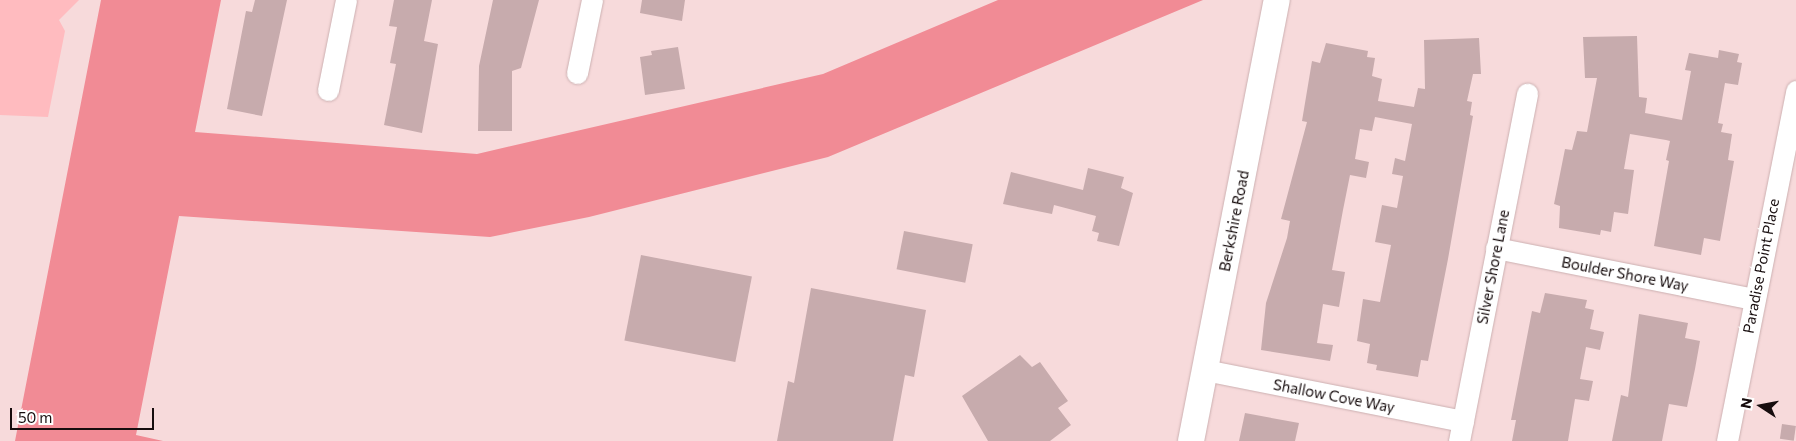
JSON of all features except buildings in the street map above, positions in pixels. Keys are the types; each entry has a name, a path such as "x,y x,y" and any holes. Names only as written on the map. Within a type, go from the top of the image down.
{"street":[{"path":"328,90 346,0"},
{"path":"578,73 592,0"},
{"name":"Berkshire Road","path":"1191,441 1277,0"},
{"name":"Paradise Point Place","path":"1726,441 1796,91"},
{"name":"Silver Shore Lane","path":"1461,431 1527,94"},
{"name":"Boulder Shore Way","path":"1496,248 1754,299"},
{"name":"Shallow Cove Way","path":"1205,370 1461,431"}],"shaded area":[{"path":"0,0 79,0 59,20 65,31 48,117 0,115"},
{"path":"101,0 221,0 195,132 477,154 823,74 998,0 1203,0 828,157 589,217 490,237 179,216 136,435 163,441 15,441"}]}
